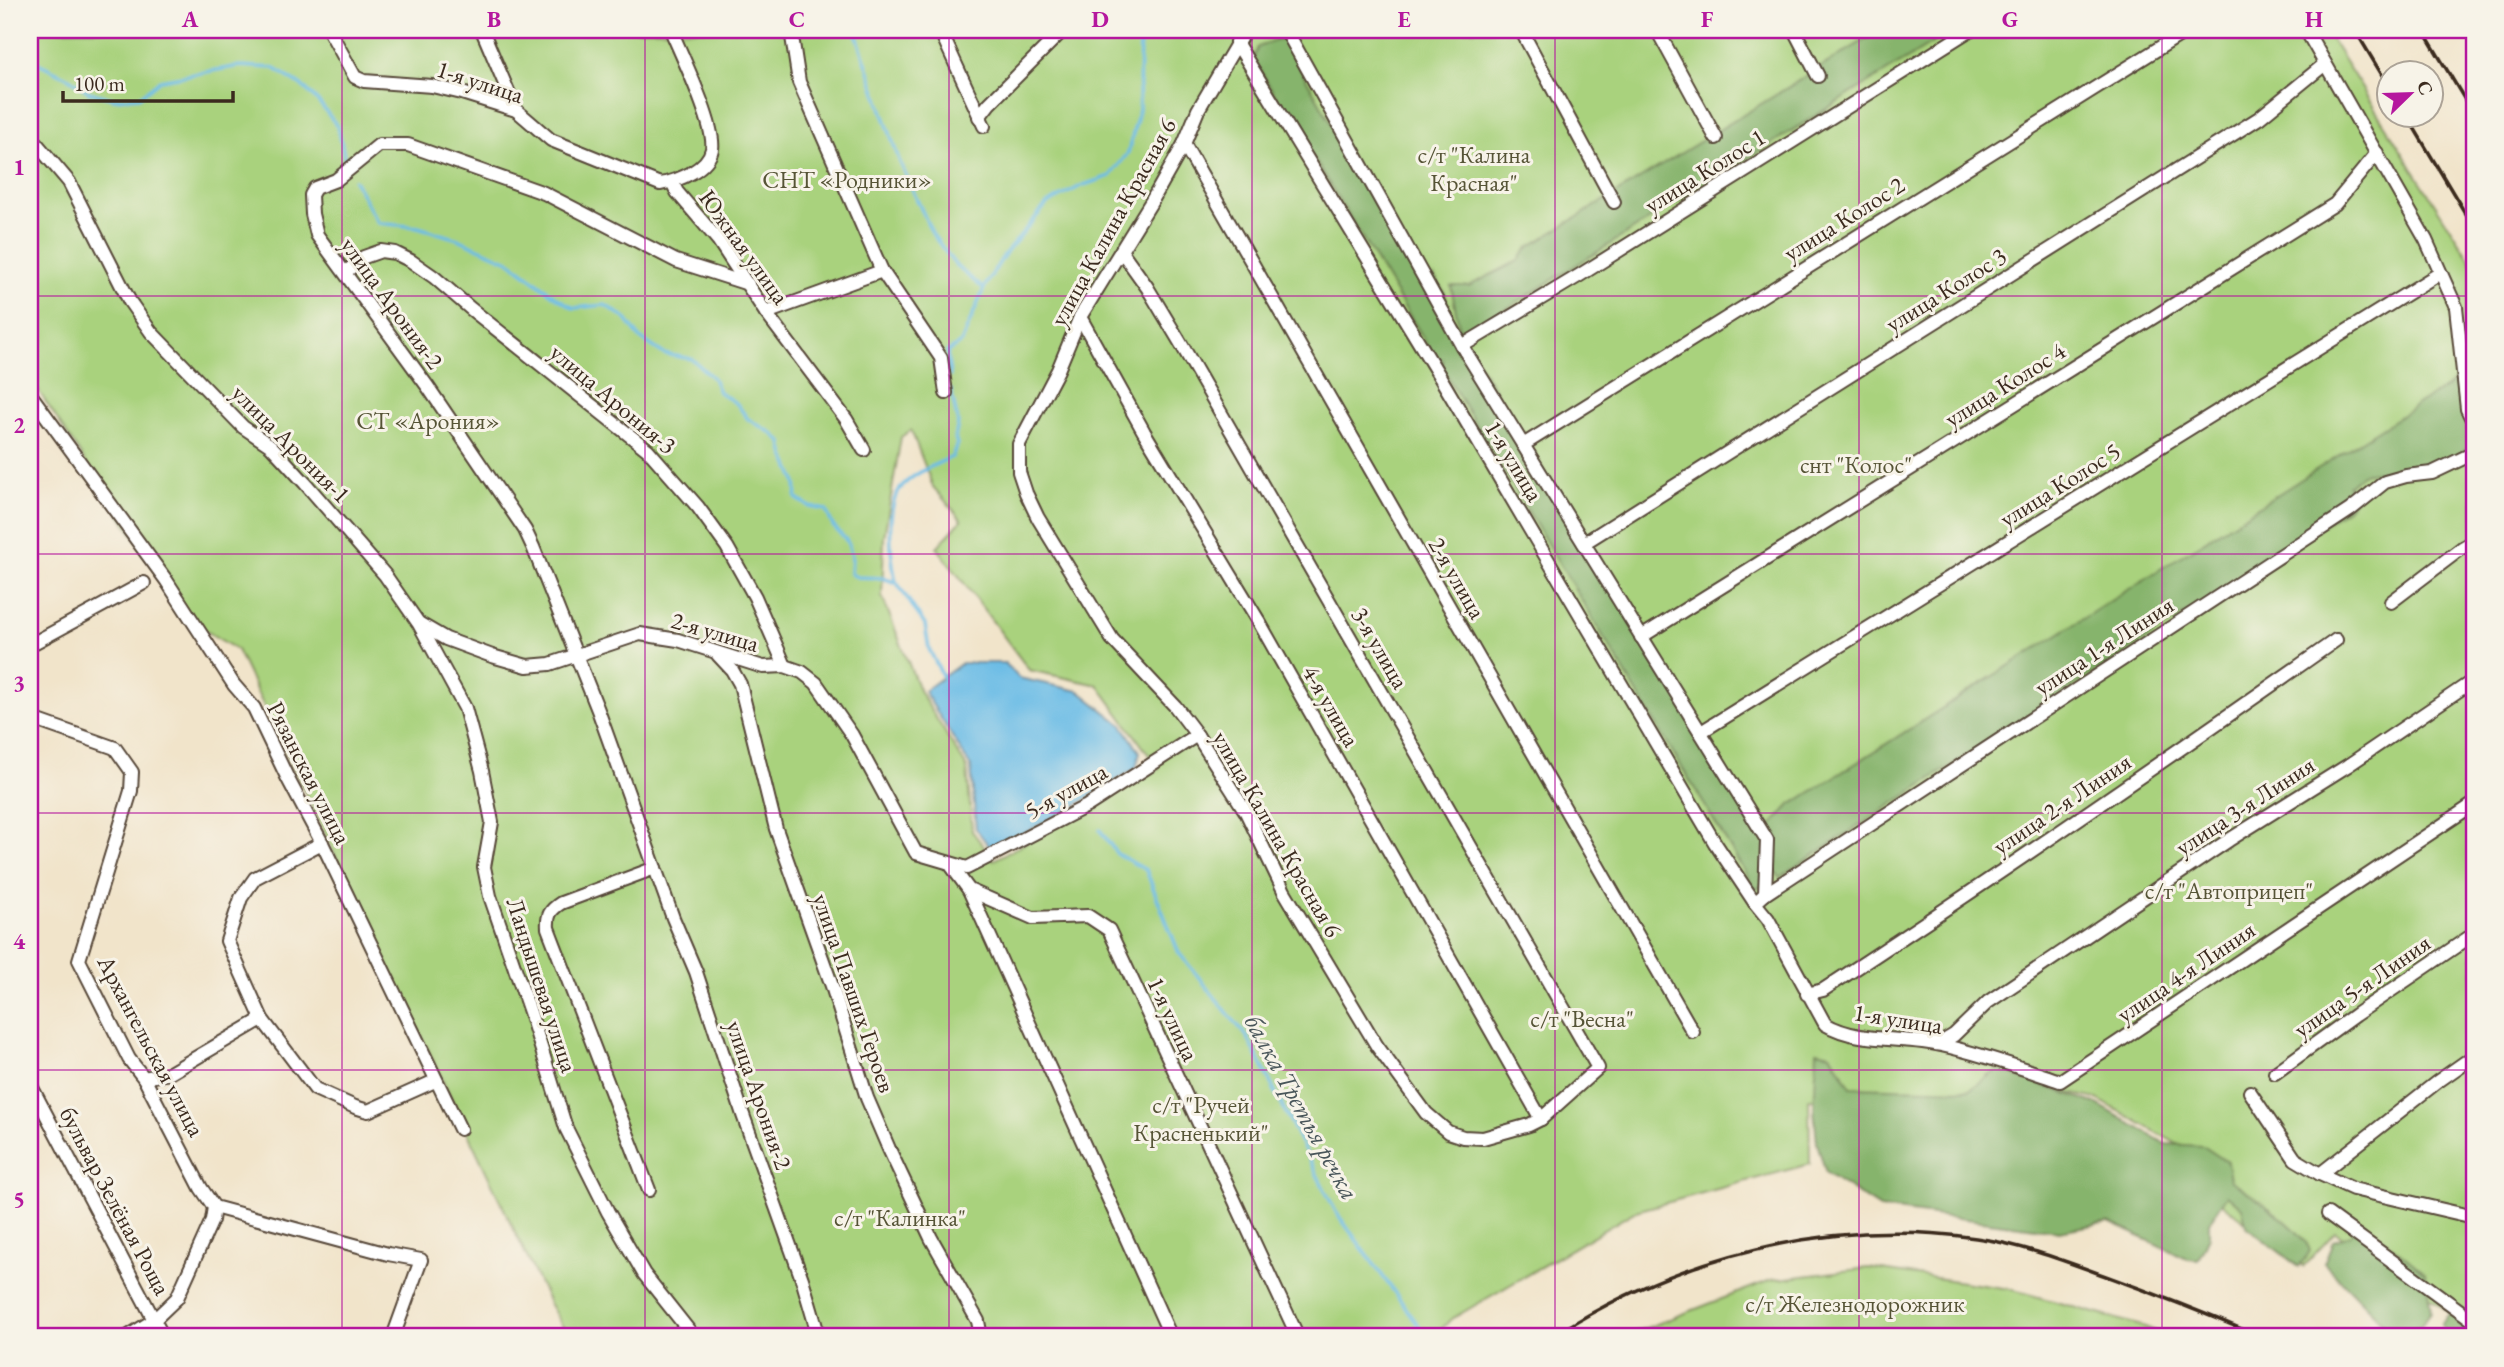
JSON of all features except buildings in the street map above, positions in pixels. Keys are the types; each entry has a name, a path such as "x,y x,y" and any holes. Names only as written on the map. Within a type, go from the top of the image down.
{"street":[{"name":"1-я улица","path":"329,30 355,77 364,81 432,86 516,110 551,140 670,186"},
{"path":"482,30 516,110"},
{"name":"Южная улица","path":"671,30 707,120 713,144 711,153 694,172 670,186 718,240 766,313 846,419 864,450"},
{"path":"791,30 799,82 881,271 941,358 946,393"},
{"path":"940,30 982,122 989,104 1063,30"},
{"name":"улица Калина Красная 6","path":"1245,30 1236,41 1198,110 1184,144 1122,252 1080,317 1058,370 1019,444 1019,472 1038,518 1112,639 1175,706 1197,735 1245,812 1284,891 1377,1046 1426,1113 1448,1132 1473,1138 1483,1138 1541,1119"},
{"name":"1-я улица","path":"1286,30 1462,346 1766,839 1760,899"},
{"path":"1521,30 1614,202"},
{"path":"1657,30 1716,138"},
{"path":"1794,30 1818,76"},
{"name":"улица Колос 1","path":"1462,346 1970,30"},
{"name":"улица Колос 2","path":"1523,445 2188,30"},
{"path":"2306,30 2426,240 2456,307 2467,409 2474,423"},
{"name":"1-я улица","path":"1236,41 1437,372 1715,843 1760,899 1807,995 1825,1024 1835,1030 1855,1035 1939,1044 2060,1081"},
{"name":"улица Колос 3","path":"1584,543 2259,118 2325,64"},
{"name":"улица Арония-1","path":"30,135 69,182 130,302 151,332 243,427 271,446 305,483 385,575 419,624"},
{"name":"2-я улица","path":"1184,144 1693,1032"},
{"name":"улица Арония-2","path":"748,284 677,261 544,193 408,145 379,145 336,180 315,188 311,195 317,235 328,253 346,272 428,387 525,530 533,547 598,710 655,869 696,972 743,1115 802,1279 818,1337"},
{"name":"улица Колос 4","path":"1641,637 2334,204 2377,153"},
{"name":"улица Арония-3","path":"346,272 364,257 381,251 395,253 411,261 648,450 698,507 727,547 755,597 785,666"},
{"name":"3-я улица","path":"1122,252 1180,342 1598,1068 1541,1119"},
{"path":"766,313 881,271"},
{"name":"улица Колос 5","path":"1701,732 2440,273"},
{"name":"4-я улица","path":"1080,317 1144,432 1258,620 1541,1119"},
{"name":"Рязанская улица","path":"30,394 166,579 234,685 254,708 460,1129"},
{"name":"улица 1-я Линия","path":"1760,899 2350,510 2385,482 2432,472 2474,453"},
{"path":"2391,602 2474,541"},
{"path":"30,645 144,583"},
{"name":"2-я улица","path":"419,624 446,639 527,666 550,664 575,657 640,634 678,640 762,667 785,666 802,672 816,683 852,735 916,853 950,864"},
{"name":"Ландышевая улица","path":"419,624 465,708 492,822 484,867 490,896 566,1128 608,1212 644,1274 694,1337"},
{"name":"улица 2-я Линия","path":"1807,995 1823,990 1921,926 2336,640"},
{"name":"улица Павших Героев","path":"716,652 740,684 776,829 832,986 867,1098 888,1149 931,1238 978,1321 981,1337"},
{"name":"улица 3-я Линия","path":"1939,1044 1954,1035 1999,994 2229,839 2347,766 2474,680"},
{"name":"Архангельская улица","path":"30,718 115,748 132,772 131,791 79,960 129,1059 144,1078 201,1188 214,1207"},
{"name":"5-я улица","path":"950,864 967,868 1087,806 1197,735"},
{"name":"улица 4-я Линия","path":"2060,1081 2474,804"},
{"path":"322,843 254,878 241,898 227,942 262,1019 315,1089 355,1107 368,1111 435,1081"},
{"path":"950,864 969,890 1171,1337"},
{"path":"649,1189 588,1037 548,928 547,918 551,910 561,903 655,869"},
{"name":"1-я улица","path":"969,890 1033,918 1088,916 1109,930 1298,1337"},
{"name":"улица 5-я Линия","path":"2275,1073 2355,1014 2474,934"},
{"path":"144,1078 170,1073 262,1019"},
{"path":"2320,1174 2474,1056"},
{"name":"бульвар Зелёная Роща","path":"30,1084 163,1337"},
{"path":"2250,1092 2295,1159 2320,1174 2353,1189 2474,1217"},
{"path":"127,1337 154,1320 177,1298 212,1220 214,1207 421,1261 393,1337"},
{"path":"2328,1214 2474,1321"}],"green space":[{"path":"30,30 2325,30 2374,108 2374,130 2388,130 2474,266 2474,1329 2335,1232 2303,1267 2221,1203 2204,1159 2097,1099 1987,1075 1981,1108 1809,1099 1810,1164 1636,1211 1450,1320 1434,1337 569,1337 549,1303 237,650 190,621 30,378","holes":["911,430 933,487 962,520 937,547 1029,670 1098,685 1159,769 994,860 972,831 967,768 920,692 882,596 884,537 901,437"]},
{"path":"1881,30 1953,30 1469,332 1460,332 1451,286 1469,286 1518,261 1529,247"},
{"path":"1283,38 1418,277 1430,281 1434,276 1445,294 1452,319 1756,826 1770,827 1789,806 2460,378 2474,378 2474,445 2455,456 2414,467 2362,474 2348,486 2356,498 2347,509 1780,877 1770,866 1761,887 1755,889 1442,368 1443,360 1438,362 1253,59 1258,47"},
{"path":"1817,1051 1831,1054 1851,1087 1969,1090 1997,1070 2097,1104 2166,1144 2203,1146 2227,1162 2230,1180 2287,1223 2306,1242 2310,1251 2299,1267 2247,1227 2242,1208 2227,1195 2209,1222 2209,1236 2198,1260 2188,1259 2109,1222 2059,1231 1880,1208 1826,1173 1817,1143 1814,1109"},
{"path":"2362,1222 2425,1273 2431,1312 2420,1327 2395,1336 2324,1263 2333,1241 2349,1235"},
{"name":"с/т Железнодорожник","path":"1868,1268 2010,1289 2145,1327 2170,1337 1623,1337 1771,1280"},
{"path":"2454,1307 2474,1316 2474,1337 2448,1337 2441,1325"}],"water":[{"path":"962,663 1005,663 1019,678 1079,691 1122,725 1140,752 1136,768 1072,808 992,850 976,829 971,767 924,691"}],"waterway":[{"path":"855,30 899,160 933,235 956,266 984,289"},
{"path":"950,376 947,352 961,343 985,286 1004,255 1047,204 1081,186 1110,176 1128,153 1139,110 1140,30"},
{"name":"балка Третья речка","path":"30,59 69,78 89,92 114,99 139,97 160,80 240,66 274,68 306,89 338,127 345,160"},
{"name":"балка Третья речка","path":"354,180 378,223 418,227 458,239 509,261 574,308 605,305 625,318 640,338 664,354 692,359 713,378 719,392 737,404 748,419 782,442 796,483 796,498 810,507 826,510 833,526 847,541 852,556 851,574 857,577 883,578 897,583 925,625 929,649 943,677 947,679"},
{"path":"896,582 890,534 892,508 905,483 924,470 952,457 957,444 955,438 958,423 951,390"},
{"name":"балка Третья речка","path":"1100,830 1117,854 1146,870 1179,953 1248,1038 1336,1212 1427,1337"}],"railway":[{"path":"2355,30 2374,62"},
{"path":"2423,30 2474,115"},
{"path":"2415,130 2474,228"},
{"path":"1552,1337 1650,1284 1702,1265 1756,1249 1865,1233 1921,1233 2009,1244 2143,1290 2261,1337"}],"park label":[{"name":"с/т \"Калина Красная\"","path":"1474,169"},
{"name":"СНТ «Родники»","path":"847,180"},
{"name":"СТ «Арония»","path":"428,421"},
{"name":"снт \"Колос\"","path":"1856,465"},
{"name":"с/т \"Автоприцеп\"","path":"2229,891"},
{"name":"с/т \"Весна\"","path":"1582,1019"},
{"name":"с/т \"Ручей Красненький\"","path":"1201,1119"},
{"name":"с/т \"Калинка\"","path":"900,1218"}]}
